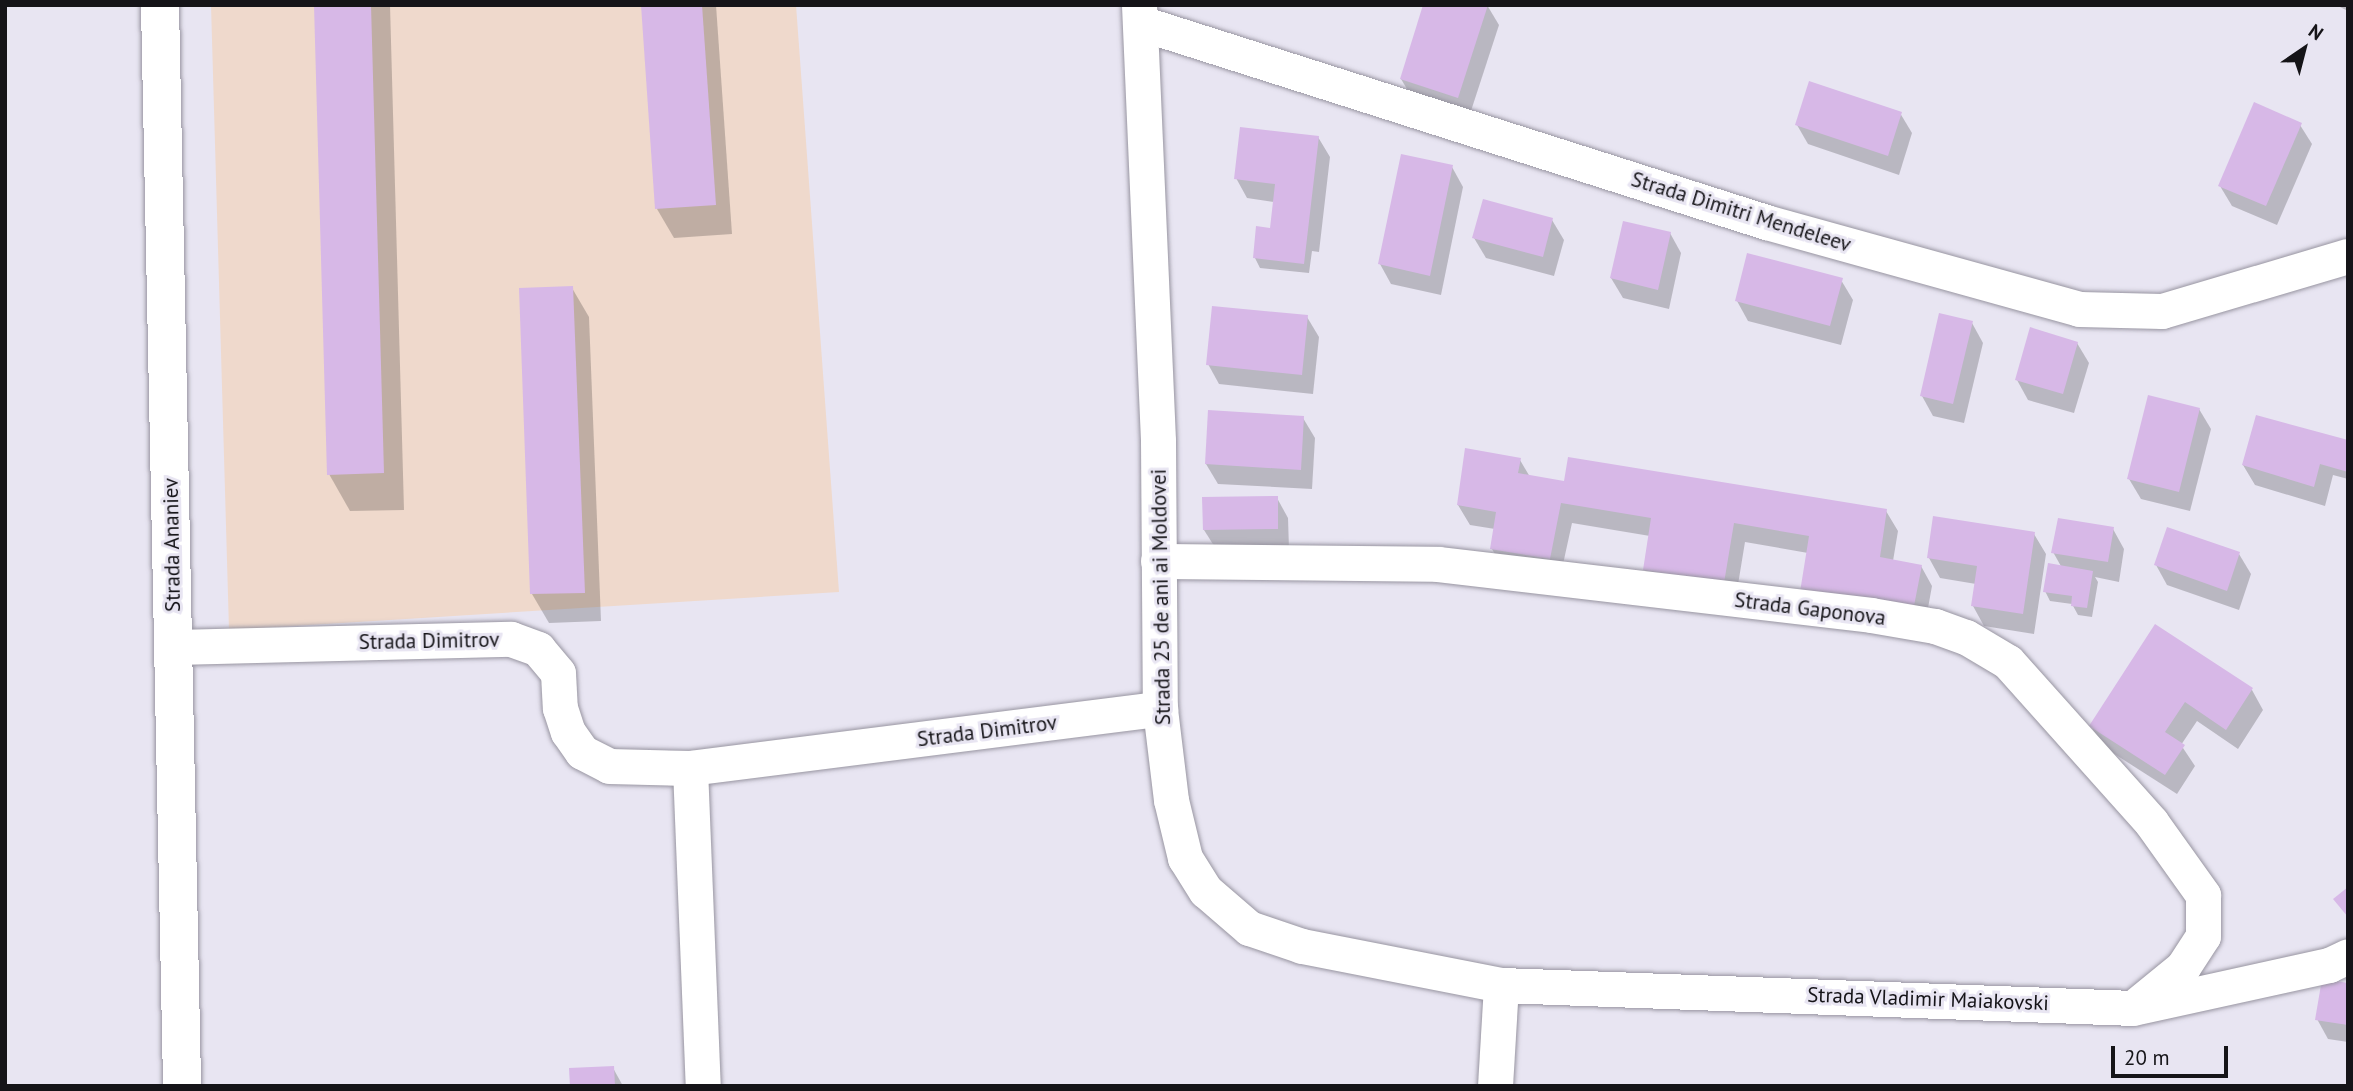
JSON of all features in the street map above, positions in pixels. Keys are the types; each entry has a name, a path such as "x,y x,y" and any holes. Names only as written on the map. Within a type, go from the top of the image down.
{"street":[{"name":"Strada Ananiev","path":"160,5 182,1086"},
{"name":"Strada Dimitri Mendeleev","path":"1140,14 1766,222 2079,309 2162,311 2348,256"},
{"name":"Strada 25 de ani ai Moldovei","path":"1140,14 1149,293 1158,441 1160,709 1171,800 1185,858 1206,891 1249,928 1302,946 1501,985"},
{"name":"Strada Gaponova","path":"1158,561 1438,564 1871,615 1935,626 1966,638 2008,662 2151,822 2203,895 2203,936 2183,967 2133,1008"},
{"name":"Strada Dimitrov","path":"175,647 512,639 538,649 558,673 560,708 568,732 582,752 609,766 690,768 1160,709"},
{"path":"690,768 703,1086"},
{"name":"Strada Vladimir Maiakovski","path":"1501,985 2133,1008 2329,965 2348,956"},
{"path":"1495,1086 1501,985"}],"shaded area":[{"path":"211,5 796,5 839,592 229,630"}],"building":[{"path":"314,5 371,5 384,473 327,475"},
{"path":"641,5 702,5 716,205 655,209"},
{"path":"1423,5 1488,5 1458,98 1400,79"},
{"path":"1809,81 1902,112 1888,156 1795,125"},
{"path":"2254,102 2302,123 2266,206 2218,186"},
{"path":"1240,127 1319,136 1304,264 1253,258 1256,226 1270,228 1275,184 1234,179"},
{"path":"1401,154 1453,165 1430,276 1378,264"},
{"path":"1483,199 1553,218 1543,257 1472,238"},
{"path":"1623,221 1671,232 1658,290 1610,278"},
{"path":"1747,253 1843,278 1830,326 1735,301"},
{"path":"573,286 585,593 530,594 519,288"},
{"path":"1212,306 1308,315 1302,375 1206,365"},
{"path":"1939,313 1973,321 1953,404 1920,396"},
{"path":"2030,327 2078,342 2063,394 2015,380"},
{"path":"2148,395 2200,408 2179,492 2127,479"},
{"path":"1208,410 1304,416 1301,470 1205,464"},
{"path":"2256,415 2348,440 2348,472 2320,464 2314,487 2242,465"},
{"path":"1465,448 1521,458 1518,473 1564,481 1568,457 1887,509 1880,557 1922,565 1913,611 1800,592 1809,536 1734,523 1724,583 1643,570 1651,518 1561,503 1550,559 1490,549 1496,512 1457,505"},
{"path":"1278,496 1278,529 1203,530 1202,497"},
{"path":"1933,516 2035,532 2023,614 1971,606 1977,566 1927,558"},
{"path":"2058,518 2114,527 2108,562 2051,553"},
{"path":"2167,527 2240,552 2227,591 2154,565"},
{"path":"2048,563 2093,571 2087,608 2071,606 2072,596 2043,592"},
{"path":"2155,624 2253,688 2226,730 2185,702 2165,732 2185,745 2165,775 2089,726"},
{"path":"2348,887 2348,917 2333,899"},
{"path":"2322,979 2348,983 2348,1025 2315,1020"},
{"path":"614,1066 615,1086 570,1086 569,1068"}]}
